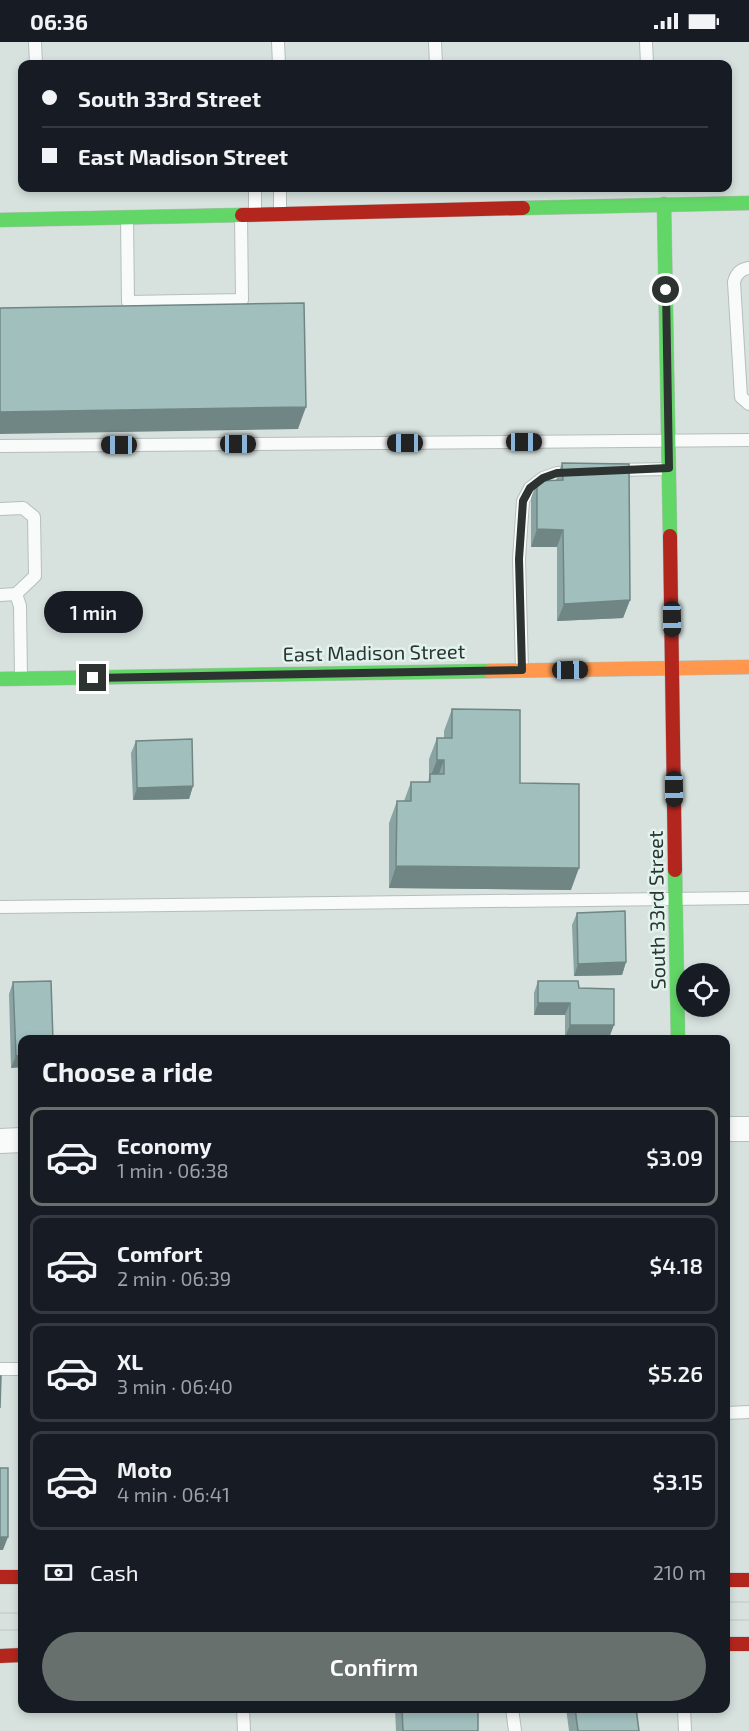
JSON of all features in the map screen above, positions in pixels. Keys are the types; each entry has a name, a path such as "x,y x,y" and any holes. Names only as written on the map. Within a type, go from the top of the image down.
{"street":[{"path":"0,220 663,200 749,203"},
{"name":"South 33rd Street","path":"663,200 678,1035"},
{"name":"East Madison Street","path":"0,679 749,667"},
{"path":"730,1129 749,1129"},
{"path":"0,1141 18,1140"},
{"path":"0,1577 18,1577"},
{"path":"730,1580 749,1580"},
{"path":"730,1644 749,1644"},
{"path":"0,1656 18,1655"}],"lane":[{"path":"35,42 36,60"},
{"path":"278,42 279,60"},
{"path":"435,42 436,60"},
{"path":"646,42 647,60"},
{"path":"255,192 255,214"},
{"path":"280,192 280,213"},
{"path":"127,217 128,302 242,300 241,214"},
{"path":"749,268 736,275 734,282 741,397 749,404"},
{"path":"0,446 749,440"},
{"path":"522,670 519,559 523,501 530,488 543,478 557,473 669,468"},
{"path":"0,509 23,508 34,517 35,576 16,594 0,595"},
{"path":"16,594 20,606 21,679"},
{"path":"0,907 749,898"},
{"path":"0,1369 18,1369"},
{"path":"730,1413 749,1412"},
{"path":"243,1713 244,1731"},
{"path":"513,1713 515,1731"},
{"path":"684,1713 685,1731"}],"building":[{"path":"304,303 306,407 0,412 0,308"},
{"path":"562,463 629,464 630,600 564,604 563,530 537,529 537,481 563,480"},
{"path":"452,709 520,710 520,783 579,784 579,868 396,866 397,801 411,801 411,782 430,782 430,774 444,774 444,760 437,760 437,738 452,738"},
{"path":"192,739 193,786 137,788 136,741"},
{"path":"625,911 626,962 578,964 577,913"},
{"path":"51,981 53,1035 18,1035 18,1056 16,1056 13,982"},
{"path":"538,981 578,981 579,988 614,989 614,1025 570,1025 570,1003 538,1003"},
{"path":"0,1468 8,1468 8,1537 0,1537"},
{"path":"402,1713 478,1713 478,1731 403,1731"},
{"path":"576,1713 637,1713 639,1731 578,1731"}],"tram line":[{"path":"730,1602 749,1602"},
{"path":"0,1613 18,1613"},
{"path":"730,1620 749,1620"},
{"path":"0,1630 18,1630"}],"traffic: fast":[{"path":"523,208 749,203"},
{"path":"664,204 670,536"},
{"path":"0,220 242,215"},
{"path":"0,679 490,671"},
{"path":"675,870 678,1035"}],"traffic: slow":[{"path":"490,671 749,667"}],"traffic: jam":[{"path":"242,215 523,208"},
{"path":"670,536 675,870"},
{"path":"0,1577 18,1577"},
{"path":"730,1580 749,1580"},
{"path":"730,1644 749,1644"},
{"path":"0,1656 18,1655"}],"route":[{"path":"93,678 522,670 519,559 523,501 530,488 543,478 557,473 669,468 666,290"}]}
